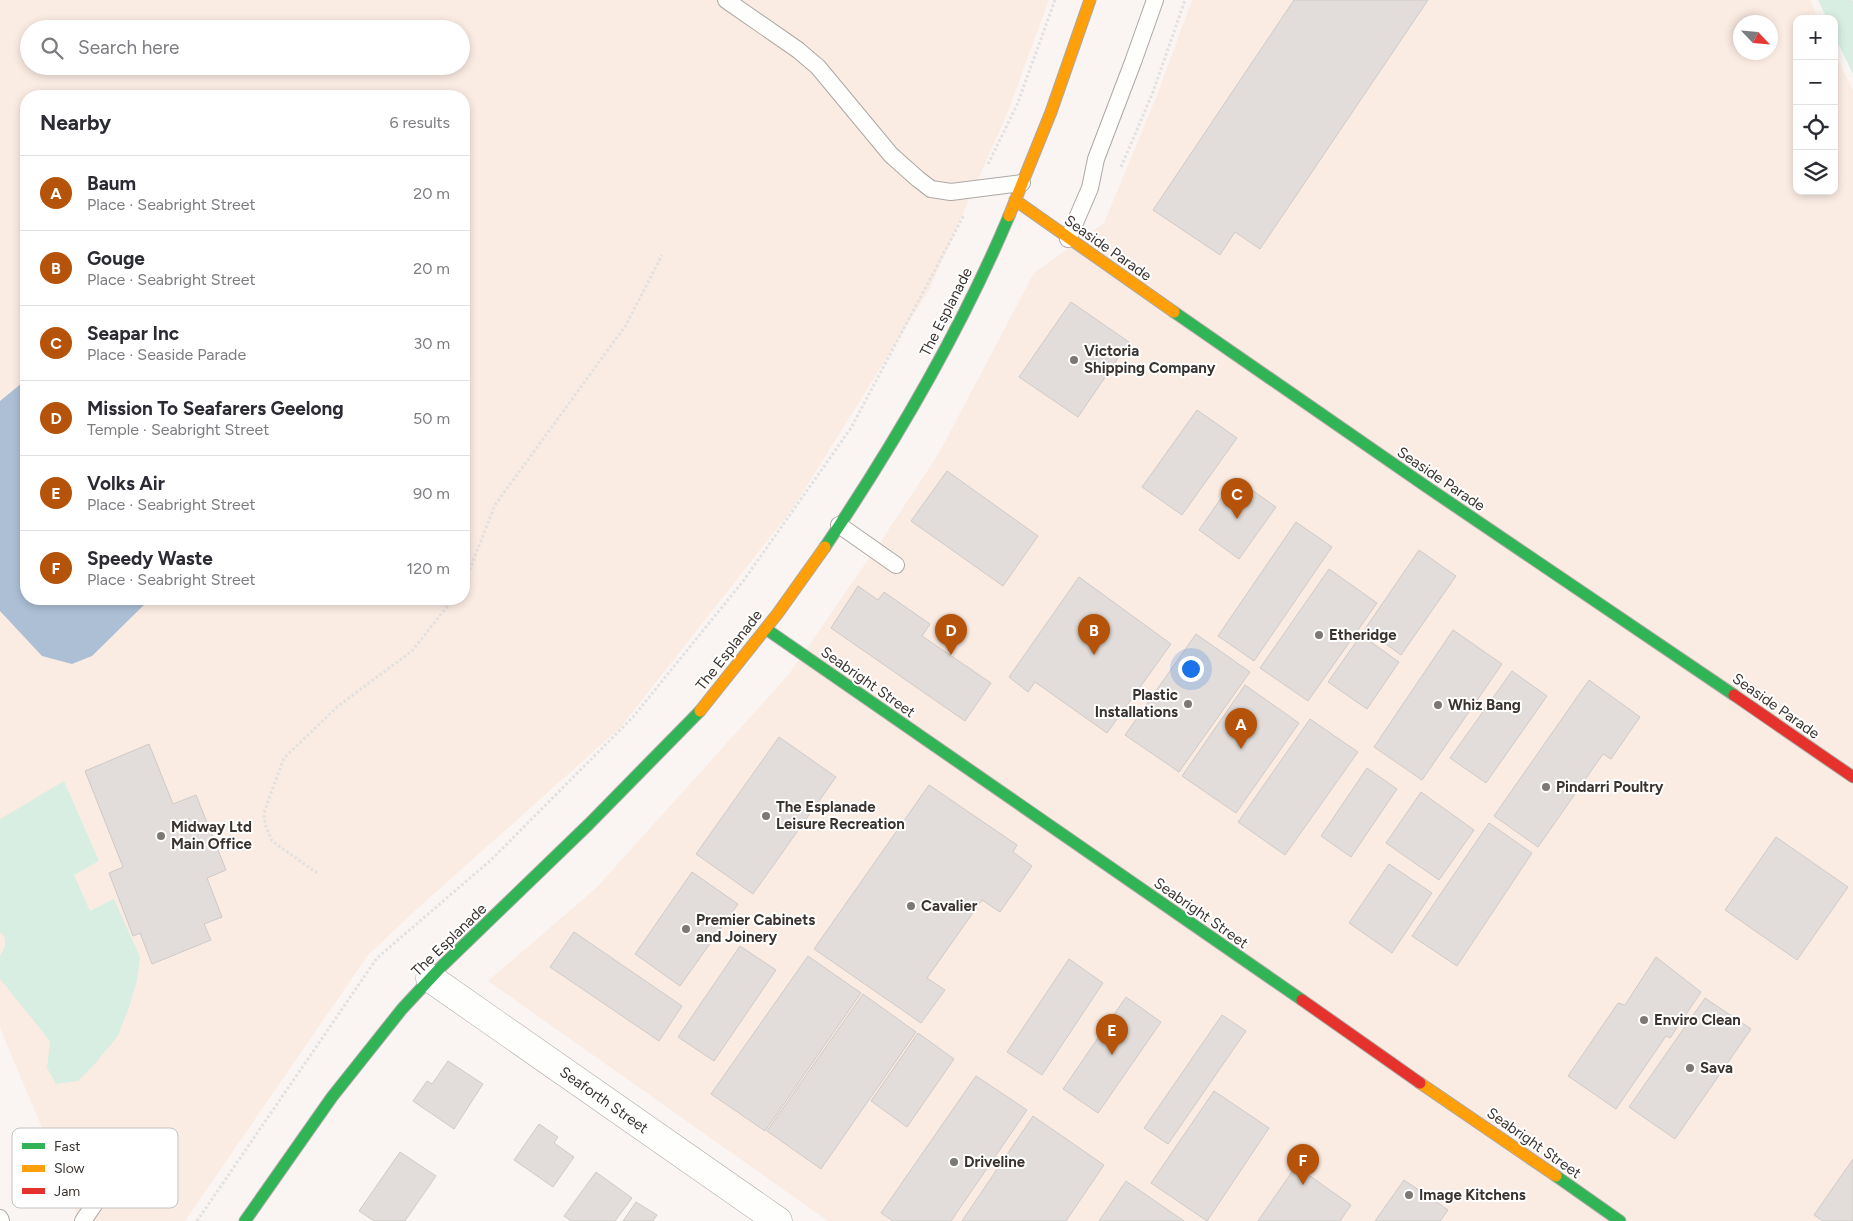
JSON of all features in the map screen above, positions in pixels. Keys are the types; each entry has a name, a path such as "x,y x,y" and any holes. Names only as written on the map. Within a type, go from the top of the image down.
{"street":[{"name":"The Esplanade","path":"246,1221 356,1064 395,1017 430,978 660,754 700,711 766,629 839,525 899,431 974,292 1022,184 1068,67 1090,0"},
{"name":"Seaside Parade","path":"1015,200 1068,239 1424,485 1606,607 1853,778"},
{"name":"Seabright Street","path":"766,629 1620,1221"},
{"name":"Seaforth Street","path":"430,978 778,1221"}],"lane":[{"path":"726,0 798,50 818,67 891,155 931,189 945,192 1022,184"},
{"path":"1068,239 1090,188 1096,159 1155,0"},
{"path":"839,525 896,565"},
{"path":"83,1221 92,1208"}],"path":[{"path":"196,1221 377,958 491,860 633,717 744,580 850,428 962,221 976,188 1017,106 1055,0"},
{"path":"470,569 495,505 626,325 662,255"},
{"path":"317,873 272,841 266,827 264,814 284,758 337,707 412,651 448,605"}],"shaded area":[{"path":"0,0 1049,0 1007,114 929,290 793,508 620,728 368,955 185,1221 77,1221 75,1208 178,1208 178,1128 42,1128 0,1028"},
{"path":"1192,0 1810,0 1817,15 1793,15 1793,195 1838,195 1838,59 1853,91 1853,1221 828,1221 488,981 596,888 789,674 939,453 1034,273 1104,223 1159,90"}],"green space":[{"path":"1818,0 1852,0 1853,74 1838,43 1838,15 1825,15"},
{"path":"64,781 99,861 74,875 90,911 114,899 140,957 137,981 118,1036 78,1081 56,1084 47,1068 50,1041 0,979 0,956 5,946 5,938 0,932 0,819"}],"water":[{"path":"20,385 20,605 144,605 92,656 72,664 42,656 0,611 0,401"}],"building":[{"path":"1294,0 1428,0 1260,249 1235,232 1220,255 1153,210"},
{"name":"Victoria Shipping Company","path":"1071,302 1129,342 1078,417 1019,377"},
{"path":"1197,410 1237,438 1182,515 1142,487"},
{"path":"947,471 1038,536 1003,586 911,521"},
{"path":"1235,478 1276,507 1239,559 1199,530"},
{"path":"1296,522 1332,547 1254,661 1218,636"},
{"path":"1419,550 1456,576 1401,655 1365,629"},
{"name":"Etheridge","path":"1329,569 1377,603 1308,701 1260,668"},
{"path":"1079,577 1171,644 1107,733 1035,682 1028,692 1009,677"},
{"path":"858,586 878,600 884,592 930,624 922,636 991,683 965,721 831,628"},
{"name":"Whiz Bang","path":"1453,630 1502,664 1422,780 1374,747"},
{"name":"Plastic Installations","path":"1196,634 1250,672 1179,772 1125,735"},
{"path":"1361,635 1399,662 1367,709 1328,682"},
{"path":"1512,671 1547,696 1486,783 1450,758"},
{"name":"Pindarri Poultry","path":"1589,680 1640,717 1611,759 1603,754 1538,847 1494,816"},
{"path":"1245,685 1299,723 1236,813 1182,776"},
{"path":"1310,719 1358,752 1285,855 1238,822"},
{"name":"The Esplanade Leisure Recreation","path":"779,737 836,777 753,894 696,854"},
{"name":"Midway Ltd Main Office","path":"149,744 173,804 196,795 226,870 207,878 222,917 204,924 211,940 152,964 140,933 133,936 109,873 123,867 85,771"},
{"path":"1367,768 1397,789 1351,857 1321,836"},
{"name":"Cavalier","path":"929,785 1017,845 1013,852 1032,866 1000,912 982,900 927,978 945,990 921,1023 814,949"},
{"path":"1421,792 1474,830 1439,880 1386,843"},
{"path":"1489,823 1532,853 1457,966 1412,936"},
{"path":"1776,837 1848,887 1797,960 1725,910"},
{"path":"1389,864 1432,893 1392,953 1349,923"},
{"name":"Premier Cabinets and Joinery","path":"692,872 738,904 680,986 635,954"},
{"path":"574,932 682,1006 659,1041 550,967"},
{"path":"740,946 776,970 714,1061 678,1037"},
{"path":"808,956 861,993 765,1131 711,1094"},
{"name":"Enviro Clean","path":"1656,957 1701,992 1670,1038 1666,1036 1616,1109 1568,1076 1618,1003 1625,1005"},
{"path":"1069,959 1103,983 1042,1075 1007,1052"},
{"path":"863,994 916,1032 821,1169 767,1131"},
{"path":"1126,997 1161,1022 1098,1113 1063,1089"},
{"name":"Sava","path":"1705,998 1751,1029 1675,1139 1629,1107"},
{"path":"1222,1015 1246,1031 1168,1144 1144,1128"},
{"path":"918,1033 954,1059 907,1127 871,1101"},
{"path":"448,1061 483,1084 454,1129 413,1101 427,1081 432,1084"},
{"name":"Driveline","path":"976,1076 1027,1110 951,1221 893,1221 881,1213"},
{"path":"1214,1091 1269,1128 1207,1221 1151,1183"},
{"path":"1033,1116 1104,1165 1066,1221 962,1221"},
{"path":"539,1124 558,1137 554,1143 574,1157 553,1187 514,1160"},
{"path":"400,1152 436,1176 405,1221 374,1221 359,1211"},
{"path":"1853,1159 1853,1221 1823,1221 1814,1215"},
{"path":"1296,1166 1351,1205 1340,1221 1258,1221"},
{"path":"596,1172 632,1198 615,1221 571,1221 564,1216"},
{"name":"Image Kitchens","path":"1404,1180 1448,1210 1440,1221 1375,1221"},
{"path":"1126,1181 1184,1221 1099,1221"},
{"path":"636,1202 657,1215 653,1221 623,1221"}],"traffic: fast":[{"path":"825,547 876,468 925,386 969,302 1009,216"},
{"path":"1174,312 1424,485 1734,695"},
{"path":"766,629 1302,1000"},
{"path":"245,1221 332,1097 402,1009 442,966 589,824 700,711"},
{"path":"1556,1176 1620,1221"}],"traffic: slow":[{"path":"1009,216 1051,112 1090,0"},
{"path":"1015,200 1174,312"},
{"path":"700,711 778,613 825,547"},
{"path":"1420,1083 1556,1176"}],"traffic: jam":[{"path":"1734,695 1853,777"},
{"path":"1302,1000 1420,1083"}],"place":[{"name":"Victoria Shipping Company","path":"1074,360"},
{"name":"Seapar Inc","path":"1237,519"},
{"name":"Etheridge","path":"1319,635"},
{"name":"Mission To Seafarers Geelong","path":"951,655"},
{"name":"Gouge","path":"1094,655"},
{"name":"Plastic Installations","path":"1188,704"},
{"name":"Whiz Bang","path":"1438,705"},
{"name":"Baum","path":"1241,749"},
{"name":"Pindarri Poultry","path":"1546,787"},
{"name":"The Esplanade Leisure Recreation","path":"766,816"},
{"name":"Midway Ltd Main Office","path":"161,836"},
{"name":"Cavalier","path":"911,906"},
{"name":"Premier Cabinets and Joinery","path":"686,929"},
{"name":"Enviro Clean","path":"1644,1020"},
{"name":"Volks Air","path":"1112,1055"},
{"name":"Sava","path":"1690,1068"},
{"name":"Driveline","path":"954,1162"},
{"name":"Speedy Waste","path":"1303,1185"},
{"name":"Image Kitchens","path":"1409,1195"}]}
